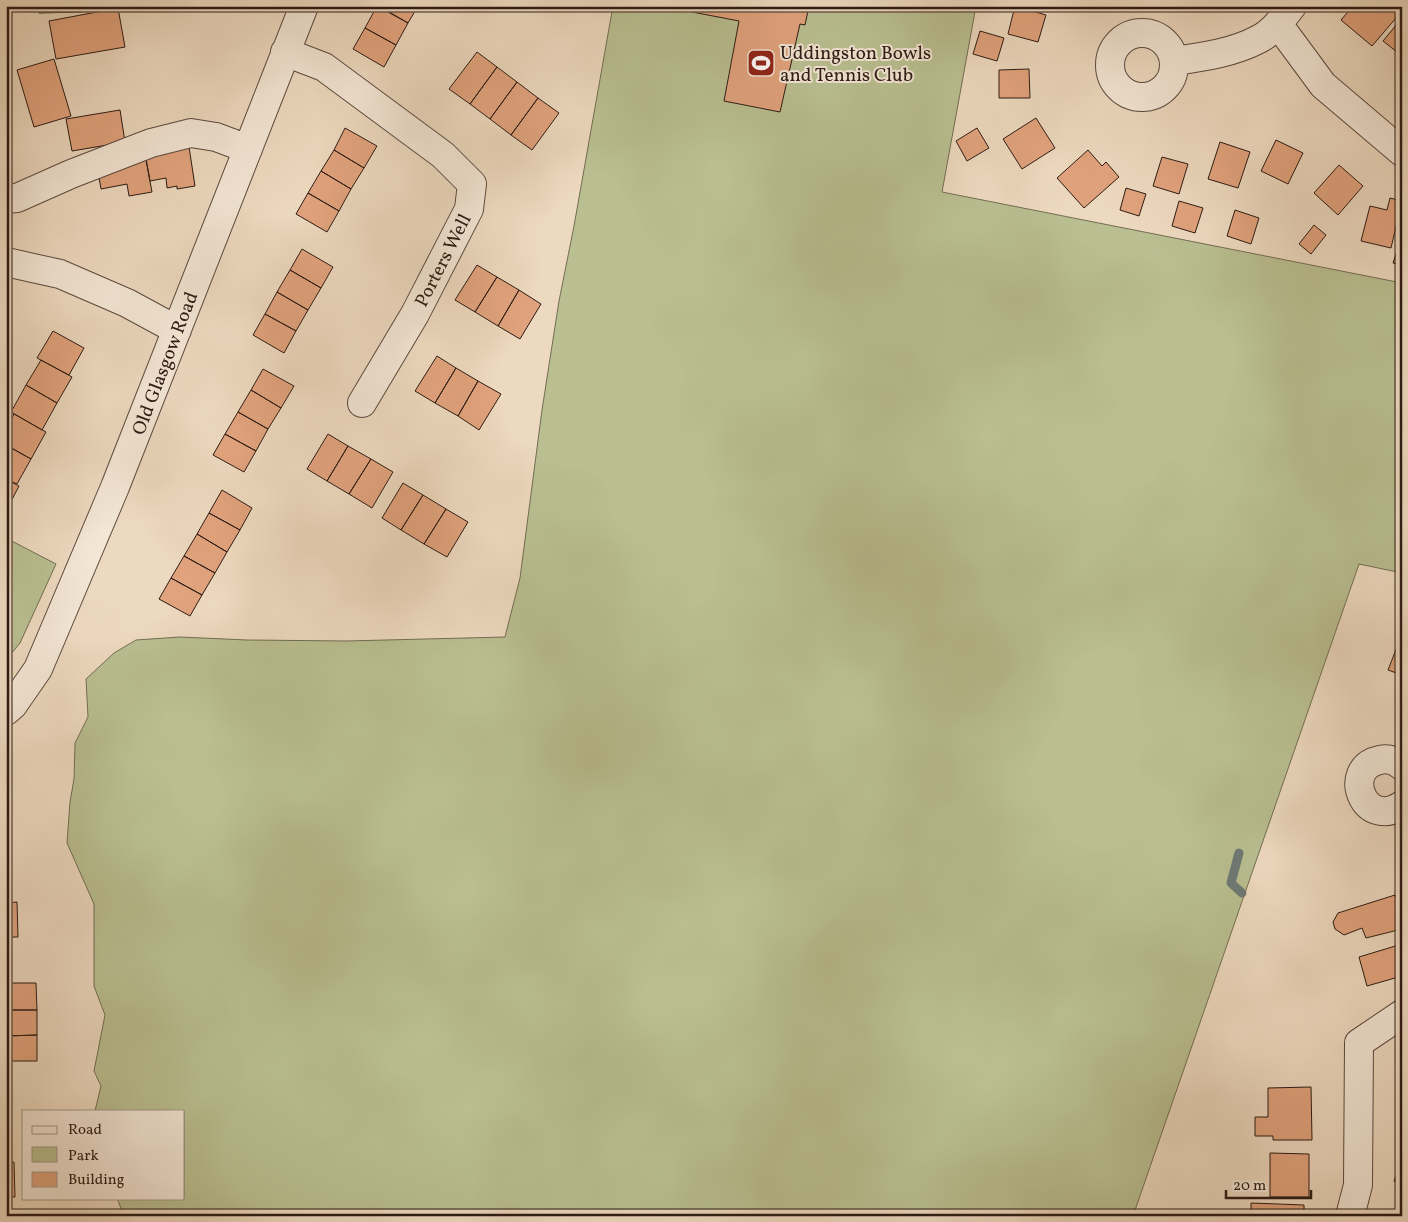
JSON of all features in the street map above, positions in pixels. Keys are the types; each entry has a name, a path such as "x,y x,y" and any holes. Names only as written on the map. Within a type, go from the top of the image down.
{"street":[{"name":"Old Glasgow Road","path":"6,711 13,705 38,669 115,487 304,6"},
{"path":"1174,61 1205,57 1233,49 1260,38 1285,15 1324,85 1402,152"},
{"name":"Porters Well","path":"285,52 324,67 443,155 472,184 470,209 415,314 362,403"},
{"path":"6,199 18,198 71,174 150,143 191,133 216,138 248,149"},
{"path":"6,262 60,274 127,303 177,330"},
{"path":"1401,806 1384,811 1375,809 1367,804 1359,788 1364,770 1370,764 1388,759 1402,766"},
{"path":"1350,1216 1358,1185 1359,1043 1402,1014"}],"green space":[{"path":"613,6 976,6 942,192 1402,283 1402,573 1359,564 1133,1216 124,1216 118,1200 185,1200 185,1110 95,1110 101,1086 94,1071 105,1015 94,986 94,904 67,843 74,779 75,743 88,717 86,679 114,653 136,640 180,637 346,641 505,637 520,578 542,410 559,301"},
{"path":"6,538 56,564 20,643 6,660"}],"building":[{"path":"39,6 82,6 82,12 39,13"},
{"path":"377,6 408,23 396,45 365,28"},
{"path":"379,6 418,6 408,23"},
{"name":"Uddingston Bowls and Tennis Club","path":"661,6 809,6 805,25 800,24 780,112 724,101 739,21"},
{"path":"1015,6 1046,15 1038,42 1008,34"},
{"path":"1353,6 1402,6 1402,11 1372,46 1341,20"},
{"path":"118,8 125,47 56,59 49,21"},
{"path":"1402,18 1402,56 1383,41"},
{"path":"365,28 396,45 384,67 353,49"},
{"path":"980,31 1004,38 997,61 973,54"},
{"path":"477,52 497,67 470,104 449,89"},
{"path":"54,59 71,116 34,127 17,70"},
{"path":"497,67 517,82 490,119 470,104"},
{"path":"1029,69 1030,98 999,98 999,70"},
{"path":"517,82 538,98 511,135 490,119"},
{"path":"538,98 559,113 532,150 511,135"},
{"path":"120,110 125,142 72,151 66,119"},
{"path":"1036,118 1055,148 1022,169 1003,139"},
{"path":"345,128 377,146 364,168 334,150"},
{"path":"977,128 989,148 967,161 956,141"},
{"path":"1276,140 1303,153 1288,184 1261,171"},
{"path":"1220,142 1250,152 1238,188 1208,179"},
{"path":"189,147 195,186 177,189 177,186 167,188 166,178 150,181 145,154"},
{"path":"334,150 364,168 351,189 321,171"},
{"path":"1088,150 1102,166 1106,162 1119,177 1084,208 1057,178"},
{"path":"145,154 152,192 129,196 127,184 101,189 97,166"},
{"path":"1162,157 1188,164 1179,194 1153,186"},
{"path":"1339,165 1363,186 1338,215 1314,193"},
{"path":"321,171 351,189 339,211 308,193"},
{"path":"1126,188 1146,194 1139,216 1120,210"},
{"path":"308,193 339,211 327,232 296,214"},
{"path":"1390,198 1402,201 1391,248 1361,241 1370,206 1387,210"},
{"path":"1179,201 1203,208 1195,233 1172,226"},
{"path":"1235,210 1259,218 1251,244 1227,236"},
{"path":"1314,225 1326,235 1311,254 1299,244"},
{"path":"302,249 333,267 321,288 290,270"},
{"path":"1397,251 1402,252 1402,265 1393,263"},
{"path":"477,265 497,277 475,312 455,300"},
{"path":"290,270 321,288 308,310 277,292"},
{"path":"497,277 519,290 498,326 475,312"},
{"path":"519,290 541,304 520,339 498,326"},
{"path":"277,292 308,310 296,331 265,314"},
{"path":"265,314 296,331 284,353 253,335"},
{"path":"53,331 84,348 69,375 37,358"},
{"path":"437,356 456,368 435,403 415,391"},
{"path":"41,360 72,377 57,403 26,385"},
{"path":"456,368 478,381 458,416 435,403"},
{"path":"263,369 294,386 281,408 251,390"},
{"path":"478,381 501,394 479,430 458,416"},
{"path":"26,385 57,403 42,430 11,412"},
{"path":"251,390 281,408 268,429 238,412"},
{"path":"238,412 268,429 256,451 225,434"},
{"path":"14,414 46,432 31,459 6,445 6,429"},
{"path":"225,434 256,451 244,472 213,455"},
{"path":"328,434 348,446 327,481 307,469"},
{"path":"6,445 31,459 17,484 6,479"},
{"path":"348,446 371,459 349,494 327,481"},
{"path":"371,459 393,472 372,508 349,494"},
{"path":"6,479 19,486 6,511"},
{"path":"403,483 423,495 401,530 382,518"},
{"path":"222,490 252,508 240,530 209,513"},
{"path":"423,495 446,509 424,544 401,530"},
{"path":"446,509 468,522 447,557 424,544"},
{"path":"209,513 240,530 227,552 197,534"},
{"path":"197,534 227,552 215,573 184,556"},
{"path":"184,556 215,573 202,595 171,578"},
{"path":"171,578 202,595 190,616 159,599"},
{"path":"1397,647 1402,649 1402,675 1388,670"},
{"path":"1395,895 1402,913 1402,929 1366,938 1362,928 1344,935 1335,929 1333,922 1338,913"},
{"path":"17,902 18,937 6,937 6,903"},
{"path":"1402,944 1402,976 1367,986 1359,957"},
{"path":"6,983 36,983 37,1010 6,1010"},
{"path":"6,1010 37,1010 37,1035 6,1036"},
{"path":"37,1035 37,1061 6,1061 6,1036"},
{"path":"1311,1087 1312,1140 1273,1140 1273,1136 1255,1136 1255,1117 1268,1117 1268,1088"},
{"path":"1270,1153 1309,1154 1309,1197 1270,1197"},
{"path":"14,1162 15,1197 6,1197 6,1163"},
{"path":"1402,1164 1402,1185 1394,1181"},
{"path":"1251,1203 1304,1205 1304,1216 1251,1216"}],"waterway":[{"path":"1239,853 1231,883 1242,893"}],"place":[{"name":"Uddingston Bowls and Tennis Club","path":"761,63"}]}
